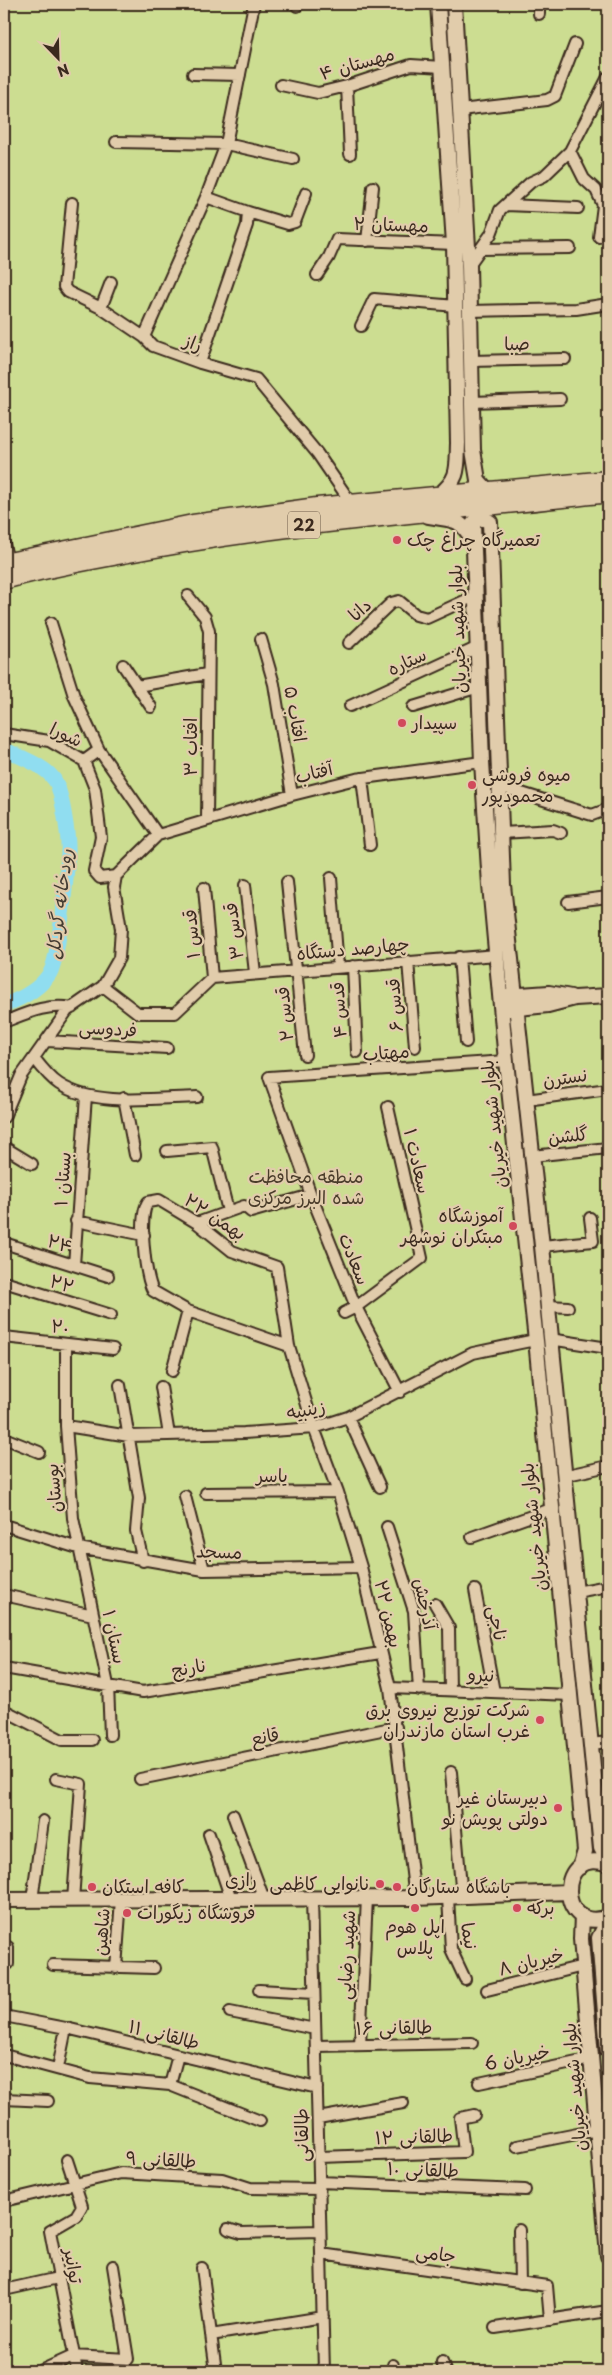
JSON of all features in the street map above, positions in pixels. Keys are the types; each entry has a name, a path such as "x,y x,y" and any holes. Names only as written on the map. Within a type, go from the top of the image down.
{"highway":[{"name":"22","path":"5,561 193,524 352,504 608,480"},
{"name":"22","path":"4,580 195,540 413,512 505,505 608,493"}],"main road":[{"path":"438,4 454,244 470,361 472,402 465,443 457,474 454,481 439,495"},
{"path":"454,4 469,265 462,308 465,443 478,480 488,491"},
{"path":"445,111 460,110"},
{"path":"490,522 496,512 505,505"},
{"path":"413,512 456,520 464,526 473,540"},
{"name":"بلوار شهید خیریان","path":"568,1892 573,1874 580,1867 585,1851 551,1509 543,1339 547,1306 542,1246 503,884 490,522 478,519 473,524 473,540 482,762 506,1061 543,1339 563,1476 601,1848 608,1862"},
{"path":"501,1003 515,1002 549,993 575,998 608,996"},
{"path":"580,1867 595,1862 608,1862"},
{"path":"568,1892 575,1910 582,1916 596,1919 608,1918"},
{"name":"رازی","path":"4,1900 455,1898 568,1892"},
{"name":"بلوار شهید خیریان","path":"582,1916 583,1966 608,2256"},
{"name":"بلوار شهید خیریان","path":"608,1918 599,1938 608,2051"}],"street":[{"path":"144,337 206,197 226,144 254,4"},
{"path":"460,110 547,100 555,96 575,44"},
{"name":"مهستان ۴","path":"281,85 318,93 347,86 411,65 442,66"},
{"path":"193,74 240,75"},
{"path":"469,265 491,234 500,210 531,182 544,176 570,151 608,77"},
{"path":"347,86 350,154"},
{"path":"116,142 226,144 293,159"},
{"path":"570,151 584,179 596,190 603,205 599,237"},
{"path":"367,241 373,187"},
{"path":"206,197 288,224 295,222 306,193"},
{"name":"راز","path":"72,203 64,287 68,292 101,308 144,337 153,346 200,363 256,379 317,453 352,504"},
{"path":"506,206 578,208"},
{"path":"200,363 246,225 248,212"},
{"name":"مهستان ۲","path":"317,275 329,257 337,239 454,244"},
{"path":"481,249 570,248"},
{"path":"101,308 111,282"},
{"path":"361,326 374,299 462,308 576,309 608,304"},
{"name":"صبا","path":"470,361 565,359"},
{"path":"472,402 560,400"},
{"path":"4,544 5,561"},
{"name":"افتاب ۳","path":"188,596 205,617 210,631 207,674 207,820"},
{"name":"دانا","path":"349,643 391,603 399,601 416,615 427,618 475,596"},
{"path":"4,1117 21,1076 35,1059 67,1011 102,986 119,958 121,929 114,887 116,876 158,835 99,750 74,696 51,623"},
{"name":"افتاب ۵","path":"261,639 274,684 292,795"},
{"name":"ستاره","path":"350,706 478,647"},
{"path":"123,665 151,707"},
{"path":"138,686 207,674"},
{"path":"413,707 479,687"},
{"name":"شورا","path":"4,734 49,741 84,762"},
{"path":"99,750 84,762 95,788 101,837 94,871 100,878 116,876"},
{"name":"آفتاب","path":"158,835 292,795 362,778 482,762"},
{"path":"362,778 370,844"},
{"path":"499,786 592,815 608,809"},
{"path":"501,833 553,830 561,833"},
{"path":"331,878 338,967"},
{"name":"قدس ۲","path":"287,882 305,1055"},
{"name":"قدس ۳","path":"245,885 255,973"},
{"name":"قدس ۱","path":"204,888 212,978"},
{"path":"568,902 608,897"},
{"name":"چهارصد دستگاه","path":"212,978 255,973 497,955"},
{"path":"459,957 466,1042"},
{"name":"قدس ۶","path":"408,961 415,1047"},
{"name":"قدس ۴","path":"353,966 357,1052"},
{"path":"102,986 138,1013 175,1013 212,978"},
{"path":"4,1022 41,1008 59,1005 72,1008"},
{"name":"فردوسی","path":"47,1041 167,1048"},
{"path":"35,1059 60,1085 86,1096 124,1098 198,1097"},
{"name":"مهتاب","path":"269,1077 506,1061"},
{"name":"سعادت","path":"269,1077 311,1195 356,1307 400,1392"},
{"name":"نسترن","path":"526,1100 608,1089"},
{"name":"بستان ۱","path":"74,1265 86,1096"},
{"path":"124,1098 135,1155"},
{"name":"سعادت ۱","path":"356,1307 422,1258 388,1107"},
{"path":"168,1152 212,1147 228,1211"},
{"path":"4,1148 32,1164"},
{"name":"گلشن","path":"532,1156 608,1148"},
{"path":"197,1223 244,1206 251,1212 311,1195"},
{"name":"۲۲ بهمن","path":"290,1346 188,1311 153,1291 148,1278 144,1235 146,1206 154,1200 159,1200 197,1223 232,1251 277,1267 290,1346 314,1428 338,1492 361,1567 390,1688 415,1898"},
{"path":"542,1246 593,1241 590,1218"},
{"path":"76,1221 144,1235"},
{"name":"۲۴","path":"4,1243 108,1276"},
{"name":"۲۲","path":"4,1282 111,1316"},
{"path":"547,1306 568,1307"},
{"path":"344,1313 356,1307"},
{"path":"172,1371 188,1311"},
{"name":"۲۰","path":"4,1337 113,1349"},
{"path":"543,1339 608,1348"},
{"name":"زینبیه","path":"66,1426 129,1436 314,1428 348,1418 473,1354 543,1339"},
{"name":"بوستان","path":"66,1344 66,1426 73,1518 78,1548"},
{"path":"120,1385 139,1498 136,1531 143,1561"},
{"path":"161,1387 169,1435"},
{"path":"348,1418 380,1487"},
{"path":"4,1438 39,1452"},
{"path":"563,1476 608,1466"},
{"name":"یاسر","path":"206,1493 338,1492"},
{"path":"185,1496 204,1570"},
{"path":"472,1536 551,1509"},
{"name":"مسجد","path":"4,1525 78,1548 143,1561 204,1570 361,1567"},
{"name":"آذرخش","path":"387,1526 414,1611 419,1690"},
{"name":"بستان ۱","path":"78,1548 108,1685 110,1735"},
{"path":"576,1592 608,1586"},
{"name":"ناجی","path":"475,1590 494,1692"},
{"path":"4,1595 92,1615"},
{"path":"435,1604 450,1628 450,1690"},
{"name":"نارنج","path":"4,1668 143,1692 380,1652"},
{"name":"نیرو","path":"390,1688 570,1695"},
{"path":"4,1710 62,1740 92,1740"},
{"name":"قانع","path":"140,1779 396,1727"},
{"path":"591,1744 608,1742"},
{"name":"نیما","path":"451,1772 455,1898 451,1949 465,1979"},
{"path":"56,1779 82,1784 73,1901"},
{"path":"232,1815 264,1899"},
{"path":"32,1900 43,1821"},
{"path":"209,1834 231,1899"},
{"name":"طالقانی","path":"312,1898 324,2371"},
{"name":"شهید رضایی","path":"360,2044 367,1898"},
{"name":"شاهین","path":"116,1968 120,1899"},
{"path":"4,1947 8,1947 8,1964"},
{"path":"53,1965 154,1968"},
{"name":"خیریان ۸","path":"487,1990 583,1966"},
{"path":"259,1990 314,1993"},
{"path":"230,2012 315,2029"},
{"name":"طالقانی ۱۱","path":"4,2016 66,2028 317,2088"},
{"path":"58,2068 66,2028"},
{"name":"طالقانی ۱۶","path":"316,2046 472,2043"},
{"path":"4,2055 90,2078 170,2084 260,2121"},
{"path":"170,2084 178,2056"},
{"name":"خیریان 6","path":"479,2083 591,2059"},
{"path":"4,2099 48,2101"},
{"path":"318,2118 403,2103"},
{"name":"طالقانی ۱۲","path":"318,2157 464,2152 460,2118 474,2115"},
{"path":"517,2146 597,2130"},
{"path":"67,2160 74,2184"},
{"name":"طالقانی ۹","path":"4,2201 121,2173 222,2179 250,2188 319,2185"},
{"name":"توانیر","path":"74,2184 82,2206 76,2216 50,2231 77,2371"},
{"name":"طالقانی ۱۰","path":"319,2185 525,2190"},
{"path":"228,2229 241,2233 320,2231"},
{"path":"519,2230 520,2283"},
{"name":"جامی","path":"321,2254 547,2286 550,2320"},
{"path":"40,2371 73,2356 128,2359 113,2266"},
{"path":"202,2268 216,2371"},
{"path":"4,2290 58,2278"},
{"path":"495,2328 608,2311"},
{"path":"211,2335 323,2317"}],"green space":[{"name":"منطقه محافظت شده البرز مرکزی","path":"4,4 608,4 608,2371 4,2371"}],"waterway":[{"name":"رودخانه گردکل","path":"4,749 37,765 53,778 62,802 68,845 59,933 50,973 30,993 4,1005"}],"place":[{"name":"تعمیرگاه چراغ چک","path":"397,540"},
{"name":"سپیدار","path":"402,723"},
{"name":"میوه فروشی محمودپور","path":"472,785"},
{"name":"آموزشگاه مبتکران نوشهر","path":"513,1226"},
{"name":"شرکت توزیع نیروی برق غرب استان مازندران","path":"540,1720"},
{"name":"دبیرستان غیر دولتی پویش نو","path":"558,1808"},
{"name":"نانوایی کاظمی","path":"380,1884"},
{"name":"کافه استکان","path":"92,1887"},
{"name":"باشگاه ستارگان","path":"397,1887"},
{"name":"اپل هوم پلاس","path":"415,1908"},
{"name":"برکه","path":"517,1908"},
{"name":"فروشگاه زیگورات","path":"127,1913"}]}
